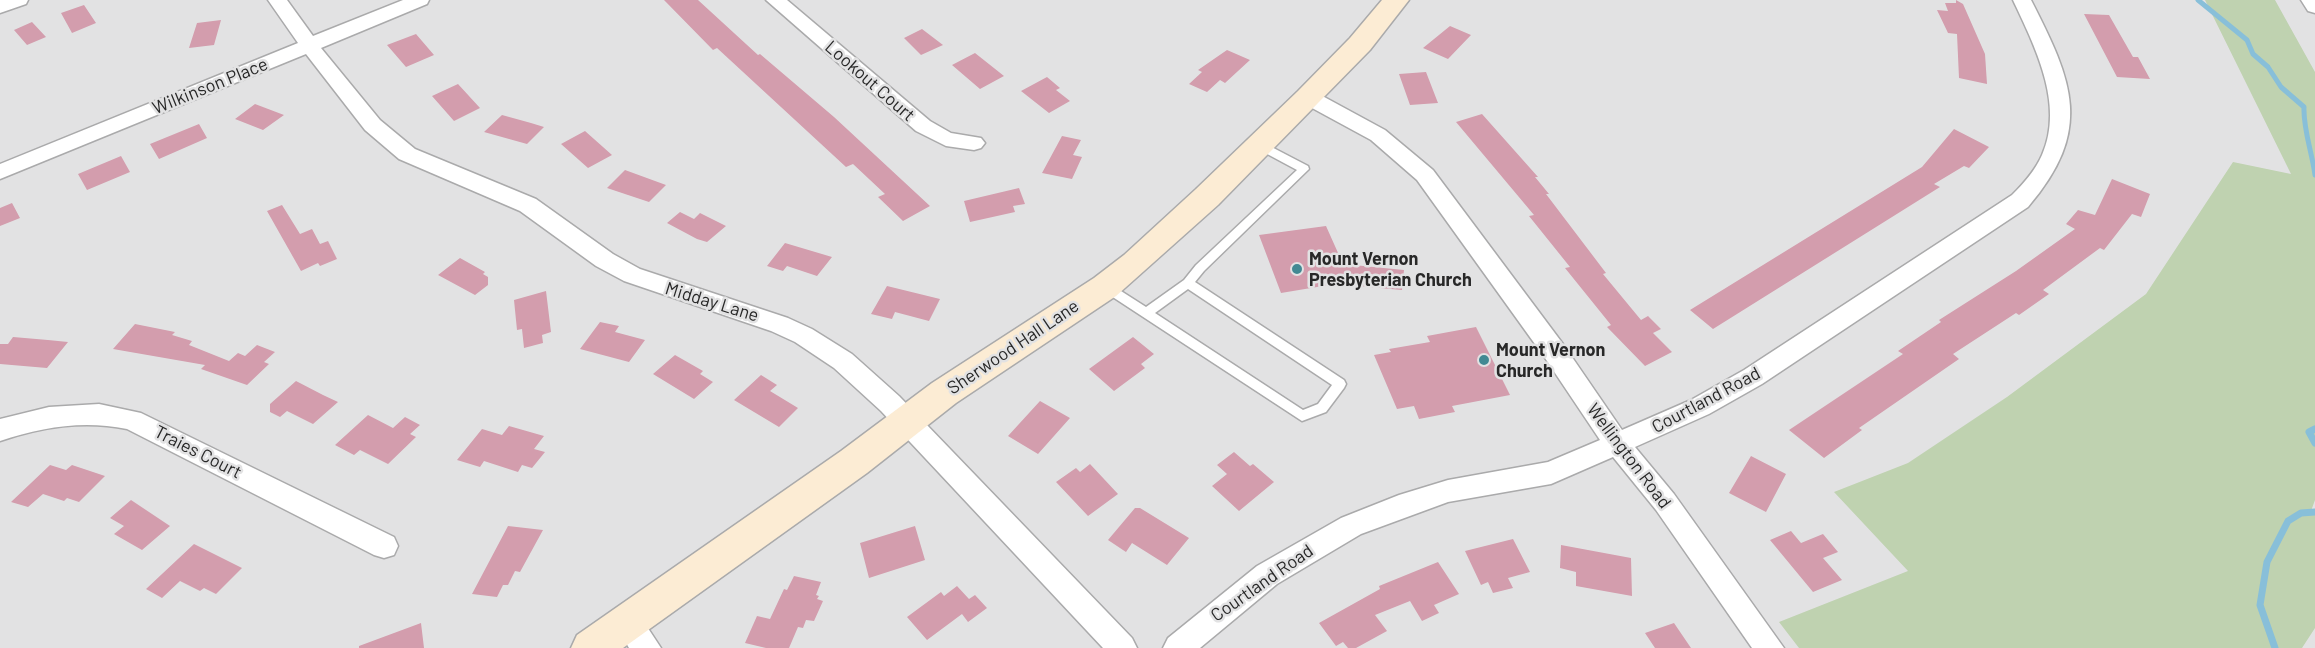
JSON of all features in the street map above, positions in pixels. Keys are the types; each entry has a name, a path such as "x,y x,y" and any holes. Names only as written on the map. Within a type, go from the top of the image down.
{"main road":[{"name":"Sherwood Hall Lane","path":"591,648 637,635 907,422 1016,343 1105,286 1208,197 1360,44 1396,0"}],"street":[{"path":"0,7 19,0"},
{"name":"Midday Lane","path":"277,0 368,121 405,152 439,170 525,203 554,220 597,256 631,275 673,291 754,314 801,334 846,364 907,422 1122,648"},
{"name":"Wilkinson Place","path":"0,172 420,0"},
{"name":"Lookout Court","path":"775,0 923,126 946,139 974,143"},
{"name":"Courtland Road","path":"1178,648 1267,576 1310,548 1351,526 1408,503 1448,491 1551,473 1700,407 1753,377 2020,201 2035,187 2052,156 2060,123 2061,104 2057,79 2044,43 2022,0"},
{"path":"2310,0 2315,7"},
{"name":"Wellington Road","path":"1308,97 1378,135 1425,176 1554,351 1617,444 1665,502 1769,648"},
{"name":"Traies Court","path":"0,430 37,419 79,413 113,415 132,420 384,546"}],"lane":[{"path":"1146,313 1188,283 1200,268 1304,169 1260,145"},
{"path":"1105,286 1302,416 1322,408 1340,384 1188,283"}],"green space":[{"path":"2205,0 2275,0 2315,72 2315,500 2311,511 2315,513 2315,628 2302,648 1799,648 1779,622 1908,571 1834,492 1908,463 2007,397 2146,294 2233,162 2291,174"}],"building":[{"path":"664,0 698,0 758,55 760,54 834,117 930,206 903,221 878,197 885,194 853,164 846,167 717,48 713,50"},
{"path":"1956,0 1963,4 1985,54 1987,84 1959,78 1957,34 1948,33 1937,10 1948,11 1945,3 1956,3"},
{"path":"84,5 96,23 72,33 61,13"},
{"path":"2084,14 2109,15 2133,57 2138,57 2150,79 2117,77"},
{"path":"221,20 214,45 189,48 197,23"},
{"path":"32,22 46,37 27,45 14,30"},
{"path":"1450,26 1471,35 1448,59 1423,48"},
{"path":"922,29 943,45 921,55 904,38"},
{"path":"416,34 434,55 406,67 387,45"},
{"path":"1227,50 1250,60 1225,83 1220,80 1207,92 1189,84 1202,72 1198,70"},
{"path":"975,53 1004,76 980,89 952,65"},
{"path":"1426,72 1438,103 1410,105 1399,74"},
{"path":"1047,77 1060,88 1056,90 1070,101 1049,113 1021,91"},
{"path":"458,84 480,108 454,121 432,96"},
{"path":"255,104 284,115 263,130 235,119"},
{"path":"1482,114 1538,177 1535,177 1549,194 1546,194 1606,273 1603,274 1641,320 1648,316 1661,329 1653,333 1672,352 1645,366 1607,327 1611,325 1565,268 1570,267 1529,216 1534,215 1456,122"},
{"path":"502,115 544,127 527,144 484,132"},
{"path":"199,124 207,138 159,159 150,144"},
{"path":"1954,129 1989,147 1969,168 1964,166 1934,184 1940,187 1713,329 1690,310 1922,167"},
{"path":"585,131 612,155 588,168 561,144"},
{"path":"1062,136 1081,140 1073,155 1082,157 1072,179 1042,173"},
{"path":"121,156 130,172 87,190 78,174"},
{"path":"625,170 666,185 649,202 607,188"},
{"path":"2112,179 2150,194 2141,217 2132,214 2104,250 2100,248 2043,290 2049,294 2019,315 2016,313 1953,354 1959,359 1859,428 1862,430 1824,458 1789,430 1903,354 1898,351 1941,322 1939,320 2016,271 2075,229 2066,224 2078,210 2095,215"},
{"path":"1019,188 1025,204 1013,206 1015,212 970,222 964,201"},
{"path":"12,203 20,218 0,226 0,208"},
{"path":"282,205 300,234 312,229 320,244 328,241 337,259 320,266 318,263 301,271 267,211"},
{"path":"680,212 694,219 700,213 726,226 707,242 697,239 667,223"},
{"name":"Mount Vernon Presbyterian Church","path":"1326,226 1343,264 1404,270 1402,290 1335,284 1281,293 1259,235"},
{"path":"785,243 832,257 817,276 787,266 783,271 767,266"},
{"path":"460,258 485,272 483,274 488,277 488,285 475,295 438,275"},
{"path":"887,286 940,299 929,321 895,312 892,319 871,314"},
{"path":"546,291 551,332 542,335 543,343 524,348 522,329 517,330 514,300"},
{"path":"600,322 619,326 615,332 645,340 629,362 580,349"},
{"path":"135,324 175,332 172,335 192,341 189,345 229,361 238,353 245,356 257,345 275,352 264,362 269,364 247,385 201,369 205,365 113,349"},
{"path":"1476,327 1510,395 1452,406 1455,412 1419,419 1414,406 1397,409 1374,355 1391,352 1389,349 1430,342 1427,336"},
{"path":"13,337 68,342 47,368 0,364 0,344 8,344"},
{"path":"1133,337 1154,354 1141,364 1145,368 1114,391 1089,369"},
{"path":"675,355 703,371 700,374 713,382 694,399 653,374"},
{"path":"761,375 777,385 770,391 798,408 779,427 734,400"},
{"path":"296,381 338,402 313,424 287,411 280,417 270,412 270,404"},
{"path":"1040,401 1070,418 1038,454 1008,436"},
{"path":"368,415 393,428 405,417 420,425 410,434 416,437 388,464 360,450 354,455 335,445"},
{"path":"509,426 544,436 534,449 545,452 532,468 522,465 518,472 484,461 480,467 457,460 482,429 502,435"},
{"path":"1234,452 1274,482 1239,511 1212,486 1227,474 1217,465"},
{"path":"1751,456 1786,474 1766,512 1729,493"},
{"path":"1090,464 1118,494 1088,516 1056,482 1076,468 1080,472"},
{"path":"50,465 66,470 72,465 105,476 79,502 67,498 64,501 43,494 28,507 11,502"},
{"path":"131,500 170,526 142,550 114,534 124,526 110,518"},
{"path":"1135,508 1140,508 1189,538 1167,565 1132,543 1126,552 1108,540"},
{"path":"508,526 543,530 520,572 515,571 508,585 503,585 497,597 472,594"},
{"path":"915,526 925,560 869,578 860,543"},
{"path":"1791,531 1801,543 1823,534 1838,552 1823,558 1842,580 1813,592 1770,540"},
{"path":"1513,539 1530,572 1508,578 1513,588 1493,593 1488,582 1481,585 1465,551"},
{"path":"194,544 242,568 216,594 204,588 200,591 180,581 162,598 146,589"},
{"path":"1561,545 1631,558 1632,596 1576,586 1576,572 1560,568"},
{"path":"1438,562 1459,594 1434,605 1439,613 1422,621 1410,601 1375,615 1387,631 1356,648 1348,648 1343,642 1336,646 1319,623 1380,589 1379,586"},
{"path":"794,576 821,582 816,595 819,596 817,599 823,601 814,621 806,620 803,628 798,627 789,648 766,648 745,643 757,616 770,619 784,589 787,590"},
{"path":"957,586 969,599 975,595 987,608 968,622 962,614 927,640 907,617 941,592 944,596"},
{"path":"421,623 424,648 359,648 359,646"},
{"path":"1674,623 1691,648 1655,648 1645,633"}],"waterway":[{"path":"2198,0 2247,40 2253,54 2268,67 2281,87 2304,107 2315,175"},
{"path":"2315,429 2309,432 2315,443"},
{"path":"2275,648 2260,605 2267,562 2288,521 2301,513 2315,512"}],"place":[{"name":"Mount Vernon Presbyterian Church","path":"1297,269"},
{"name":"Mount Vernon Church","path":"1484,360"}]}
